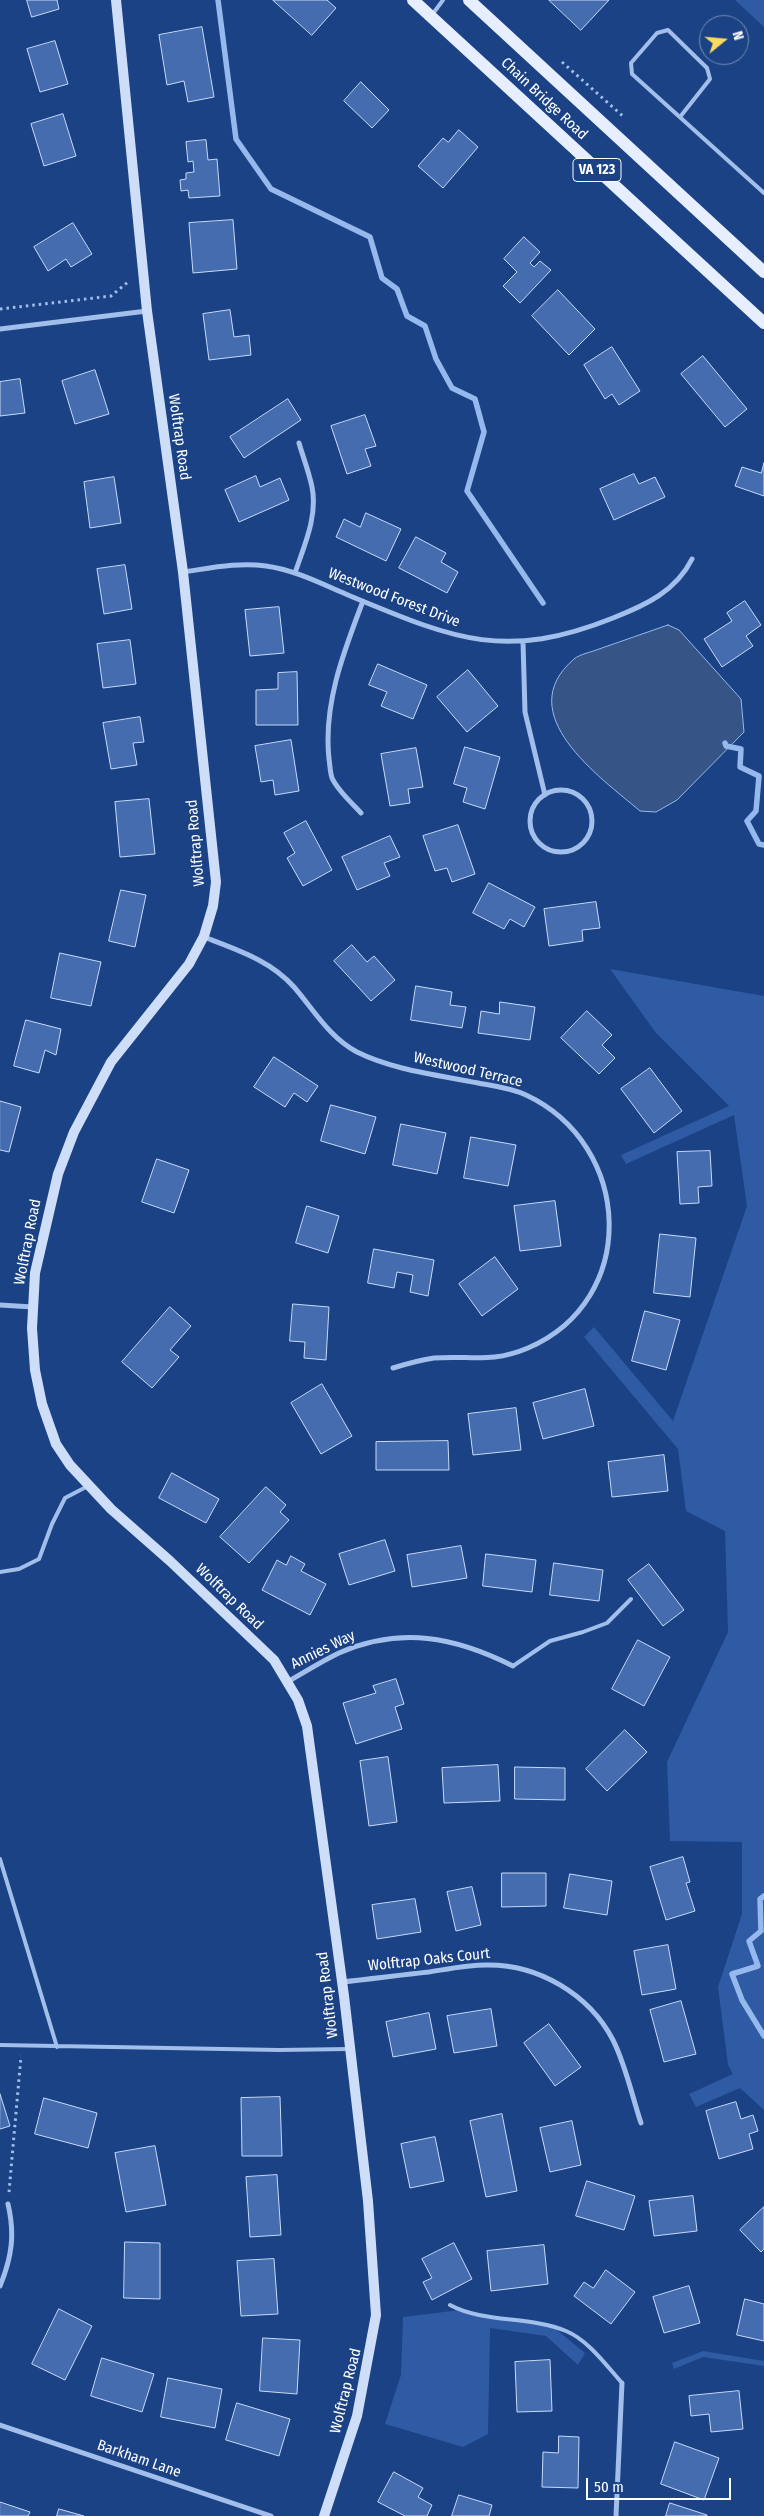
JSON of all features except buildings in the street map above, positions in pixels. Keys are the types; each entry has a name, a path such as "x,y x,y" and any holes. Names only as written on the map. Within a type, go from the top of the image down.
{"main road":[{"name":"Chain Bridge Road","path":"413,0 764,323"},
{"name":"Chain Bridge Road","path":"469,0 764,272"}],"street":[{"name":"Wolftrap Road","path":"116,0 147,311 184,572 216,882 213,906 204,936 189,964 111,1062 74,1132 58,1174 35,1273 32,1307 35,1370 42,1404 56,1444 70,1465 88,1486 274,1660 289,1681 307,1726 342,1982 368,2201 376,2315 358,2416 324,2516"},
{"path":"0,329 147,311"},
{"path":"295,573 311,527 314,508 313,488 299,442"},
{"name":"Westwood Forest Drive","path":"184,572 239,565 266,566 295,573 418,624 459,637 484,642 523,642 557,637 580,631 644,606 667,591 684,575 692,559"},
{"path":"361,814 336,786 331,776 328,746 329,716 337,677 363,601"},
{"path":"523,642 525,712 545,795"},
{"path":"558,790 572,792 583,799 591,811 592,825 588,838 578,848 565,853 551,851 539,844 535,838 530,818 535,805 545,795 558,790"},
{"name":"Westwood Terrace","path":"204,936 258,958 276,971 294,987 320,1021 355,1051 378,1061 524,1094 564,1119 581,1138 595,1160 606,1189 609,1215 608,1241 603,1265 594,1287 581,1307 564,1325 544,1340 527,1349 500,1357 485,1360 434,1358 393,1368"},
{"path":"0,1305 32,1307"},
{"name":"Annies Way","path":"289,1681 339,1653 366,1643 395,1638 426,1637 456,1642 485,1652 513,1666"},
{"name":"Wolftrap Oaks Court","path":"342,1982 486,1965 510,1966 537,1973 559,1984 580,1998 599,2018 613,2041 641,2123"},
{"path":"0,2286 8,2267 13,2246 12,2224 8,2204"},
{"path":"616,2516 622,2383"},
{"name":"Barkham Lane","path":"0,2425 271,2516"}],"lane":[{"path":"430,16 442,0"},
{"path":"680,117 710,79 707,68 668,30 657,33 631,63 632,74 764,193"},
{"path":"0,1572 19,1568 39,1559 52,1524 65,1498 88,1486"},
{"path":"513,1666 550,1640 583,1632 607,1623 631,1599"},
{"path":"0,1858 57,2047"},
{"path":"0,2045 279,2050 349,2049"},
{"path":"450,2305 462,2312 541,2324 567,2331 593,2352 622,2383"}],"path":[{"path":"0,309 111,296 128,283 128,274"},
{"path":"8,2204 22,2056"}],"shaded area":[{"path":"735,0 764,0 764,27"},
{"path":"668,625 679,630 741,699 744,732 677,800 656,812 640,811 604,781 568,743 556,722 552,701 557,680 577,657"},
{"path":"610,969 764,996 764,2110 740,2088 696,2107 689,2094 733,2074 728,2065 718,1987 742,1914 742,1842 670,1841 667,1762 728,1632 725,1531 686,1511 678,1449 584,1337 594,1327 673,1421 747,1206 734,1115 626,1164 621,1155 729,1106 656,1033"},
{"path":"460,2310 552,2326 585,2353 578,2365 546,2336 490,2328 488,2434 463,2447 385,2424 401,2375 403,2317"},
{"path":"703,2351 764,2361 764,2366 703,2357 674,2369 672,2363"}],"waterway":[{"path":"218,0 236,139 271,189 370,237 382,278 397,289 407,316 425,326 436,359 452,388 475,399 484,432 467,491 543,603"},
{"path":"725,743 726,746 741,749 740,767 759,776 756,811 747,821 759,844 764,845"},
{"path":"764,1896 760,1899 761,1931 749,1941 758,1966 732,1974 742,2000 764,2036"}]}
